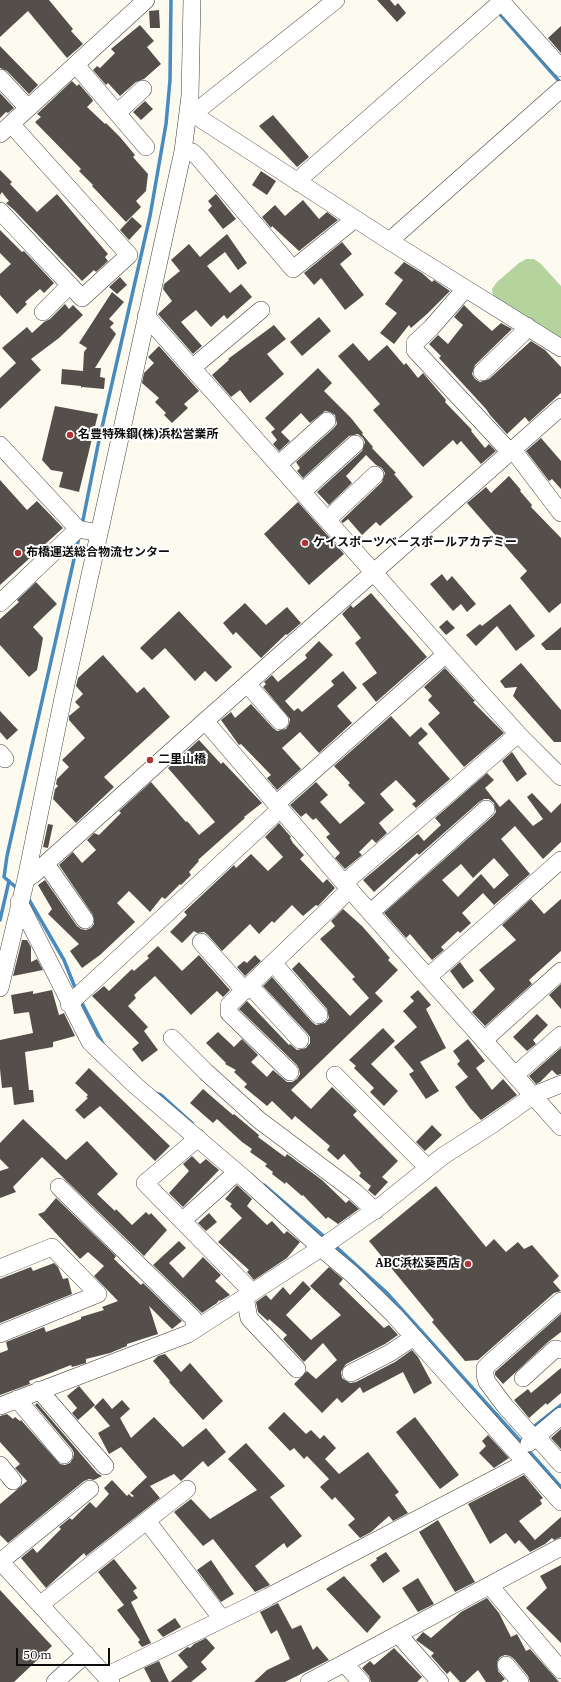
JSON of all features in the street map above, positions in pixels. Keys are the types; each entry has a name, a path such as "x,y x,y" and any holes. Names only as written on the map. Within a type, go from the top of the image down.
{"street":[{"path":"0,211 82,298 129,255 5,129 146,0"},
{"path":"0,988 19,902 26,879 99,533 191,114 192,0"},
{"path":"191,114 336,0"},
{"path":"299,183 304,175 500,1 561,68"},
{"path":"76,65 146,147"},
{"path":"0,78 28,108"},
{"path":"391,242 395,236 561,88"},
{"path":"117,112 143,89"},
{"path":"191,114 391,242 561,348"},
{"path":"183,151 192,152 197,156 293,269 355,219"},
{"path":"43,312 70,285"},
{"path":"464,288 460,296 415,343 415,350 511,451 561,513"},
{"path":"192,368 261,310"},
{"path":"146,316 518,734 561,777"},
{"path":"482,372 522,334 526,326"},
{"path":"26,879 46,864 205,721 561,407"},
{"path":"278,465 327,421"},
{"path":"302,492 355,444"},
{"path":"0,445 78,529 99,533"},
{"path":"327,520 375,475"},
{"path":"0,603 78,529"},
{"path":"69,1004 278,807 446,654"},
{"path":"247,684 280,721"},
{"path":"205,721 347,886 561,1127"},
{"path":"290,1072 229,1013 229,1006 273,963 347,886 518,734"},
{"path":"371,912 486,809"},
{"path":"428,977 561,860"},
{"path":"46,864 85,920"},
{"path":"19,902 69,1004 90,1042 136,1086 237,1172 374,1294 414,1337 526,1444 561,1464"},
{"path":"201,942 300,1040"},
{"path":"273,963 319,1015"},
{"path":"484,1040 561,971"},
{"path":"515,1075 561,1035"},
{"path":"172,1038 206,1072 260,1120 355,1192 375,1210"},
{"path":"334,1075 428,1168"},
{"path":"0,1406 188,1334 344,1233 443,1156 493,1124 534,1095 561,1084"},
{"path":"198,1138 145,1183 249,1294 249,1318 297,1369"},
{"path":"182,1221 237,1172"},
{"path":"60,1187 193,1318 196,1329"},
{"path":"0,1268 52,1247 98,1294 0,1334"},
{"path":"561,1301 485,1368 487,1382 505,1406 561,1502"},
{"path":"351,1373 390,1353 414,1337"},
{"path":"523,1378 555,1349 561,1350"},
{"path":"39,1390 105,1466"},
{"path":"17,1399 64,1455"},
{"path":"90,1489 0,1562 41,1604 109,1679 222,1619 526,1444 561,1416"},
{"path":"0,1465 13,1481"},
{"path":"41,1604 187,1489"},
{"path":"147,1521 222,1619"},
{"path":"311,1682 561,1547"},
{"path":"490,1586 561,1670"},
{"path":"398,1634 440,1682"},
{"path":"55,1682 86,1654"},
{"path":"344,1663 361,1682"},
{"path":"506,1665 520,1682"}],"green space":[{"path":"526,259 534,259 541,264 561,286 561,343 493,297 492,289 497,282 519,263"}],"building":[{"path":"0,0 49,0 73,29 71,31 83,44 67,58 28,11 0,37"},
{"path":"377,0 390,0 395,6 398,3 406,13 397,22"},
{"path":"159,10 160,28 150,28 149,11"},
{"path":"140,25 154,41 147,47 161,64 144,79 136,82 120,96 108,83 106,85 93,70 97,66 100,68 115,53 111,49"},
{"path":"561,26 561,53 548,38"},
{"path":"0,46 38,85 29,94 7,71 0,68"},
{"path":"72,81 77,86 79,84 92,99 93,101 87,107 120,137 135,155 133,157 148,174 146,191 136,201 141,207 126,222 79,171 81,169 35,122 41,117 37,114"},
{"path":"0,93 14,108 8,113 6,112 0,118"},
{"path":"145,101 153,109 141,120 133,112"},
{"path":"273,115 309,157 297,167 259,126"},
{"path":"0,170 12,182 10,184 37,212 57,194 108,254 105,257 108,261 96,272 94,270 82,281 6,203 9,201 2,192 0,195"},
{"path":"261,171 276,181 267,195 252,185"},
{"path":"216,194 236,219 223,229 208,210 212,206 208,201"},
{"path":"303,200 319,219 327,212 338,220 299,251 272,226 271,228 262,217 275,205 285,216"},
{"path":"132,217 142,226 129,240 120,230"},
{"path":"0,230 22,252 24,251 54,283 44,293 40,289 25,302 27,304 17,314 0,295 0,274 11,264 0,253"},
{"path":"227,234 247,263 238,270 225,252 207,266 230,293 241,284 252,297 227,319 224,315 211,327 196,310 181,322 202,346 193,354 158,314 172,301 163,289 164,284 180,271 171,260 189,244 200,257"},
{"path":"342,242 352,254 340,264 364,295 345,310 321,278 314,285 304,273"},
{"path":"404,262 422,273 432,282 434,280 450,291 411,328 409,325 394,344 380,333 397,313 385,304 403,280 394,273"},
{"path":"120,277 127,285 117,294 109,287"},
{"path":"112,292 124,302 109,319 114,323 110,327 116,334 95,368 101,368 100,377 105,378 104,389 81,388 81,386 61,384 62,369 83,371 84,352 87,348 79,343"},
{"path":"65,304 69,309 73,305 83,315 59,338 31,359 41,370 0,409 0,378 16,363 2,348 27,327 32,333 44,322 50,319"},
{"path":"464,305 492,331 501,323 512,329 475,365 472,374 475,379 480,382 489,379 531,341 545,350 561,367 561,393 529,422 525,417 507,434 439,358 441,356 429,344 438,335 448,344 463,325 454,317"},
{"path":"319,317 331,331 302,356 290,342"},
{"path":"274,325 286,339 267,354 284,374 250,403 240,390 231,397 212,375 229,360 228,359"},
{"path":"353,343 369,361 387,345 404,365 406,363 418,378 423,373 446,400 445,402 472,430 471,431 485,448 489,444 496,451 481,464 461,441 457,445 453,440 423,467 373,410 380,404 338,356"},
{"path":"159,346 199,391 184,404 188,408 172,423 164,415 166,413 155,402 159,398 142,383 144,373 154,363 148,357"},
{"path":"318,368 332,383 324,391 351,418 373,447 372,448 396,473 394,474 413,497 380,526 376,522 362,535 348,519 343,523 341,521 382,482 385,473 382,468 376,465 366,455 346,476 352,483 329,505 317,492 362,451 365,442 363,438 358,434 349,436 303,478 297,471 300,468 296,462 334,428 337,424 335,415 325,411 310,423 301,413 281,432 290,441 279,451 273,444 277,440 271,432 275,429 265,418"},
{"name":"名豊特殊鋼(株)浜松営業所","path":"55,406 98,414 79,492 59,487 63,472 51,470 42,460"},
{"path":"541,438 561,461 561,489 552,479 549,481 526,451"},
{"path":"509,476 532,505 531,507 561,538 561,603 549,613 520,578 527,571 467,503 486,487 491,493"},
{"name":"布橋運送総合物流センター","path":"0,480 27,510 37,501 63,528 0,585"},
{"name":"ケイスポーツベースボールアカデミー","path":"298,502 344,554 309,585 264,534"},
{"path":"442,574 447,581 452,576 476,604 467,612 461,604 453,611 430,584"},
{"path":"36,582 57,604 33,627 43,638 37,670 29,677 0,645 0,619 19,602 17,600"},
{"path":"371,593 427,657 376,702 362,684 377,673 355,643 361,638 342,614 351,605 353,608"},
{"path":"245,603 266,625 287,607 301,623 287,635 286,634 261,658 236,632 233,635 223,623"},
{"path":"510,604 535,636 516,651 497,626 476,646 466,635 480,624 482,626"},
{"path":"179,611 232,667 216,682 205,671 195,681 165,648 152,660 140,648"},
{"path":"447,620 455,628 446,635 439,627"},
{"path":"561,627 561,650 546,650 541,644"},
{"path":"319,641 333,655 285,701 294,711 298,708 302,712 334,685 331,681 343,671 357,688 337,706 352,723 319,753 300,732 282,748 301,769 277,790 267,778 271,775 241,744 239,745 221,720 231,712 235,718 251,704 277,731 286,729 290,719 263,687 266,684 264,682 272,675 278,682 307,658 305,655"},
{"path":"103,655 137,693 144,687 170,717 104,777 114,787 76,823 53,799 55,789 58,786 56,784 57,779 69,767 62,760 85,738 69,720 69,716 80,707 75,702 83,694 76,686 78,678"},
{"path":"521,663 561,710 561,742 554,742 513,696 517,687 505,688 500,681"},
{"path":"445,668 475,701 473,702 504,733 464,767 428,724 440,713 428,700 432,696 424,687"},
{"path":"0,711 18,730 7,740 0,732"},
{"path":"391,716 410,737 421,727 428,734 418,743 450,779 416,808 412,804 416,801 396,780 380,794 394,810 379,823 387,833 376,843 372,839 359,852 362,855 345,869 335,858 340,853 326,837 330,834 316,818 313,820 306,813 301,817 290,805 316,782 328,795 320,802 340,824 365,803 348,785 350,783 334,766"},
{"path":"199,740 221,764 223,762 262,803 244,817 245,818 198,860 199,861 189,872 191,875 165,899 162,897 150,912 129,891 117,903 135,922 100,955 82,968 70,951 79,944 48,914 52,909 38,885 45,880 77,926 86,930 91,928 94,924 93,915 59,865 73,852 82,863 96,850 87,840 94,833 99,835 121,813 119,811 151,782 199,835 215,822 168,768"},
{"path":"512,752 527,774 517,782 502,761"},
{"path":"487,773 494,780 485,788 500,807 509,799 533,826 543,819 527,797 532,793 551,813 561,803 561,842 543,859 515,826 501,839 530,874 494,905 483,893 462,913 471,923 460,933 458,931 441,947 444,950 432,960 410,934 406,938 384,913 493,816 496,812 494,803 489,799 484,799 479,802 419,855 417,853 374,892 363,880 418,834 424,841 441,825 435,818","holes":["494,858 509,875 494,889 481,874 458,897 442,880 461,864 473,878"]},
{"path":"279,823 291,837 290,838 293,843 304,855 300,859 323,883 327,879 335,888 318,906 316,905 303,916 292,905 274,923 272,921 259,934 250,924 222,951 204,932 197,933 194,931 182,943 170,932 187,915 184,912 234,865 236,868 251,854 268,871 283,857 265,837"},
{"path":"48,824 53,825 48,848 43,847"},
{"path":"531,899 544,914 561,899 561,951 529,980 532,984 485,1026 472,1012 495,989 479,970 516,940 502,925"},
{"path":"343,909 362,926 390,958 388,960 398,970 375,993 383,1001 291,1090 311,1109 332,1087 357,1111 353,1115 398,1161 382,1177 388,1182 375,1196 368,1190 371,1186 359,1176 361,1173 344,1154 338,1160 327,1150 330,1146 295,1116 292,1120 272,1101 267,1106 244,1087 247,1084 234,1072 236,1070 225,1064 226,1063 206,1043 218,1032 234,1047 242,1039 258,1055 251,1062 267,1077 273,1070 287,1082 292,1082 297,1079 300,1074 297,1065 239,1009 247,1001 289,1045 290,1044 297,1050 306,1048 310,1043 310,1037 263,986 272,977 316,1025 325,1023 329,1018 327,1009 292,969 299,962 350,1016 369,998 352,979 355,977 320,939 335,926 331,921"},
{"path":"22,940 27,940 31,947 31,962 37,959 43,970 13,976"},
{"path":"158,946 182,971 199,955 230,990 223,997 217,991 191,1015 155,976 134,995 136,998 128,1006 148,1027 144,1031 158,1050 142,1062 132,1049 139,1043 92,996 104,986 109,991 132,969 134,971 149,958 147,956"},
{"path":"255,955 261,961 245,976 237,967 244,961 247,963"},
{"path":"460,962 474,981 463,989 450,971"},
{"path":"561,984 561,1009 549,995"},
{"path":"52,990 59,1015 64,1013 75,1036 53,1042 53,1047 25,1052 29,1090 33,1090 34,1102 14,1105 12,1087 2,1088 0,1069 0,1040 33,1033 29,1012 14,1014 11,995 33,991 33,994"},
{"path":"418,990 431,1005 426,1009 446,1048 420,1062 439,1091 426,1099 409,1074 414,1071 394,1047 417,1027 403,1011 414,1001 410,997"},
{"path":"537,1014 548,1025 533,1040 536,1044 527,1051 513,1037"},
{"path":"383,1028 395,1041 371,1064 398,1091 384,1106 370,1092 374,1088 354,1068 356,1066 349,1060"},
{"path":"468,1039 485,1061 476,1068 492,1090 503,1079 517,1095 481,1120 470,1108 455,1087 468,1077 457,1064 460,1061 453,1051"},
{"path":"561,1048 561,1074 557,1075 552,1070 536,1084 529,1076"},
{"path":"89,1068 170,1146 155,1161 100,1106 84,1119 75,1110 88,1098 86,1097 88,1095 75,1083"},
{"path":"203,1089 259,1135 258,1137 285,1157 287,1154 322,1180 346,1203 349,1200 359,1209 338,1224 328,1217 326,1219 303,1195 302,1196 286,1182 285,1184 272,1174 273,1172 265,1166 267,1164 250,1152 252,1149 217,1119 213,1123 190,1103"},
{"path":"23,1119 66,1160 87,1141 118,1174 97,1194 115,1211 116,1209 132,1225 146,1212 149,1215 151,1213 167,1230 144,1256 42,1157 13,1187 16,1192 0,1198 0,1171 9,1168 0,1159 0,1143"},
{"path":"432,1125 442,1135 425,1151 416,1142"},
{"path":"192,1156 200,1164 206,1159 219,1170 183,1207 169,1193 189,1171 183,1164"},
{"path":"237,1185 252,1199 247,1206 267,1225 272,1221 284,1234 287,1231 300,1242 287,1258 254,1280 247,1272 249,1270 218,1242 242,1218 230,1206 232,1204 225,1199"},
{"name":"ABC浜松葵西店","path":"436,1186 486,1247 494,1239 506,1252 518,1242 524,1249 532,1245 559,1276 553,1282 561,1291 554,1293 478,1360 465,1361 432,1322 434,1320 369,1241"},
{"path":"56,1198 116,1256 114,1259 141,1285 143,1283 182,1321 172,1329 149,1306 158,1334 127,1344 127,1346 110,1353 86,1359 86,1363 72,1367 71,1365 29,1381 30,1384 0,1395 0,1353 8,1350 6,1342 44,1327 46,1332 81,1319 81,1317 104,1310 102,1307 118,1301 94,1276 104,1266 88,1252 80,1259 38,1214 44,1212"},
{"path":"209,1213 217,1222 206,1231 198,1223"},
{"path":"179,1241 186,1248 169,1263 183,1278 203,1257 221,1275 215,1281 230,1295 220,1301 219,1300 202,1313 153,1265"},
{"path":"54,1263 58,1267 63,1279 68,1278 72,1294 0,1323 0,1279 31,1267 33,1271"},
{"path":"329,1267 343,1279 339,1284 384,1328 389,1325 398,1335 385,1344 346,1364 341,1372 342,1378 350,1383 356,1382 395,1362 412,1350 418,1357 432,1383 414,1394 403,1372 363,1393 360,1387 342,1403 337,1398 322,1413 294,1384 307,1371 316,1379 337,1360 323,1343 304,1362 283,1339 287,1335 269,1319 268,1321 258,1312 256,1302 266,1295 271,1300 283,1287 290,1295 303,1281 311,1289 286,1315 311,1340 341,1315 310,1286"},
{"path":"561,1314 561,1332 548,1342 503,1384 495,1375 495,1372"},
{"path":"165,1354 181,1372 190,1363 223,1401 203,1420 169,1382 170,1381 153,1361 158,1356"},
{"path":"561,1368 561,1393 547,1405 546,1403 529,1418 514,1400 528,1389 531,1393"},
{"path":"79,1386 95,1405 78,1420 72,1413 77,1408 67,1396"},
{"path":"103,1398 112,1409 122,1400 130,1409 120,1418 131,1438 154,1417 183,1447 206,1428 226,1452 208,1467 203,1461 181,1481 174,1474 150,1486 160,1498 86,1556 84,1553 46,1588 21,1558 33,1548 37,1553 61,1529 59,1527 70,1518 72,1520 90,1502 96,1508 109,1494 104,1488 112,1480 127,1496 129,1494 132,1497 134,1496 130,1493 147,1477 121,1447 109,1454 98,1433 110,1426 94,1407"},
{"path":"37,1403 97,1473 102,1476 94,1480 89,1479 84,1481 8,1543 0,1535 0,1504 27,1481 15,1468 20,1464 0,1442 0,1416 7,1414 13,1419 15,1417 20,1421 21,1420 60,1464 65,1465 70,1463 73,1458 74,1453 72,1449 35,1405"},
{"path":"284,1412 306,1434 311,1430 320,1439 324,1435 336,1448 325,1459 339,1474 368,1452 399,1492 395,1495 408,1513 393,1521 389,1516 371,1532 360,1538 348,1525 355,1519 335,1497 332,1500 320,1487 329,1479 307,1456 304,1459 294,1448 290,1451 268,1428"},
{"path":"415,1417 459,1475 440,1489 396,1432"},
{"path":"561,1429 561,1449 551,1438"},
{"path":"488,1435 509,1458 494,1468 479,1453 486,1446 482,1441"},
{"path":"246,1443 285,1486 270,1497 302,1536 287,1548 284,1543 255,1566 270,1585 255,1592 213,1539 203,1546 174,1512 191,1499 210,1519 257,1490 228,1459"},
{"path":"524,1475 543,1498 540,1500 542,1504 519,1521 535,1540 561,1517 561,1537 554,1540 552,1538 545,1544 530,1552 519,1540 515,1544 506,1533 490,1544 468,1504"},
{"path":"438,1520 475,1582 455,1592 419,1532"},
{"path":"386,1552 400,1571 383,1583 370,1565 377,1560 376,1558"},
{"path":"114,1559 137,1588 133,1591 138,1598 131,1602 151,1643 142,1647 138,1642 140,1640 117,1610 124,1605 98,1572"},
{"path":"211,1560 234,1594 221,1602 197,1570"},
{"path":"561,1565 561,1643 526,1608 547,1588 540,1576"},
{"path":"344,1576 381,1617 367,1633 326,1589"},
{"path":"418,1578 434,1604 418,1612 402,1588"},
{"path":"0,1590 52,1646 14,1682 0,1682"},
{"path":"487,1598 499,1613 511,1637 517,1634 526,1651 530,1649 559,1682 530,1682 528,1676 514,1659 505,1655 500,1657 497,1662 498,1671 505,1679 501,1682 486,1682 478,1670 465,1682 460,1682 450,1671 447,1674 431,1656 434,1653 416,1640 423,1632 431,1638 461,1612"},
{"path":"278,1603 292,1629 301,1625 313,1650 317,1646 329,1660 285,1682 254,1682 267,1670 290,1659 277,1630 271,1634 260,1612"},
{"path":"175,1618 181,1627 163,1637 157,1630"},
{"path":"206,1638 215,1648 201,1662 207,1669 191,1682 170,1682 188,1667 178,1655 186,1648 190,1648 194,1644"},
{"path":"394,1648 422,1677 417,1682 371,1682 369,1676 362,1668 370,1661 374,1665"},
{"path":"159,1661 169,1682 151,1682 144,1668"}],"waterway":[{"path":"82,525 98,445 150,216 166,124 170,80 171,0"},
{"path":"499,13 560,82"},
{"path":"19,890 4,877 7,856 79,537"},
{"path":"0,920 9,881"},
{"path":"28,898 64,960 76,990"},
{"path":"80,999 103,1044"},
{"path":"155,1093 161,1095 192,1123"},
{"path":"264,1185 326,1238"},
{"path":"334,1245 386,1292 523,1444"},
{"path":"532,1428 561,1405"},
{"path":"527,1449 561,1487"}],"place":[{"name":"名豊特殊鋼(株)浜松営業所","path":"70,435"},
{"name":"ケイスポーツベースボールアカデミー","path":"305,543"},
{"name":"布橋運送総合物流センター","path":"18,553"},
{"name":"二里山橋","path":"150,760"},
{"name":"ABC浜松葵西店","path":"468,1264"}]}
